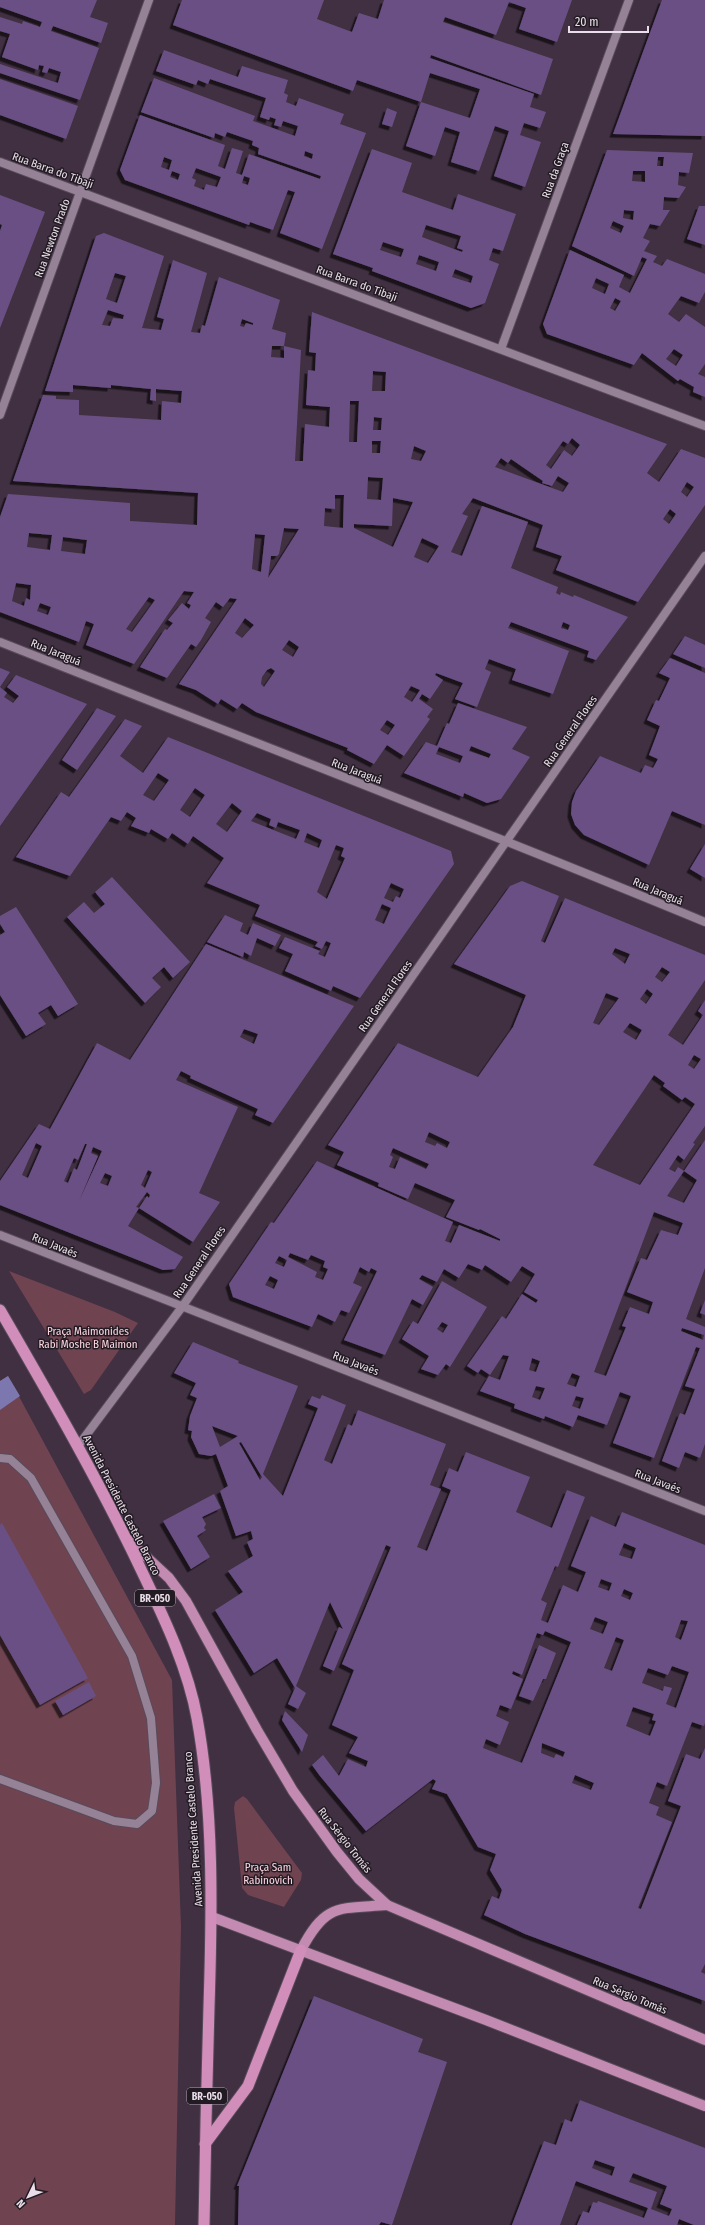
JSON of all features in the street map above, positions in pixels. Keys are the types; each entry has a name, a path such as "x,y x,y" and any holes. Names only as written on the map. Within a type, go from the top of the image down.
{"highway":[{"name":"Avenida Presidente Castelo Branco","path":"0,1310 78,1446 127,1539 164,1618 185,1673 197,1718 204,1774 212,1917 204,2225"},
{"path":"205,2144 248,2086 301,1950"}],"main road":[{"name":"Rua Sérgio Tomás","path":"127,1539 169,1578 186,1601 256,1730 293,1791 345,1863 359,1879 386,1904 705,2040"},
{"path":"301,1950 311,1932 324,1916 337,1910 386,1904"},
{"path":"212,1917 486,2020 705,2106"}],"street":[{"name":"Rua Newton Prado","path":"0,415 149,0"},
{"name":"Rua da Graça","path":"501,349 629,0"},
{"name":"Rua Barra do Tibaji","path":"0,162 705,426"},
{"name":"Rua General Flores","path":"78,1446 182,1307 705,556"},
{"name":"Rua Jaraguá","path":"0,642 506,841 705,922"},
{"name":"Rua Javaés","path":"0,1235 705,1511"},
{"path":"0,1458 10,1459 31,1478 132,1656 151,1718 156,1783 152,1811 137,1824 114,1821 0,1779"}],"green space":[{"name":"Praça Maimonides Rabi Moshe B Maimon","path":"9,1271 115,1312 138,1323 91,1390 84,1394"},
{"path":"8,1376 172,1680 181,1927 175,2225 0,2225 0,1381"},
{"name":"Praça Sam Rabinovich","path":"243,1796 247,1799 302,1873 301,1880 284,1907 248,1895 242,1888 234,1808 235,1802"}],"shaded area":[{"path":"8,1376 20,1396 0,1410 0,1381"}],"building":[{"path":"0,0 97,0 90,17 108,23 101,43 53,26 51,31 99,48 80,100 0,73 0,64 58,83 61,72 49,68 47,73 42,72 44,66 39,65 38,70 2,57 10,34 0,31 0,17 22,24 23,21 40,27 42,22 0,7"},
{"path":"182,0 324,0 317,19 352,32 359,13 378,19 384,0 572,0 557,42 519,29 526,8 509,2 496,35 445,17 443,22 553,59 541,95 431,55 430,58 534,94 530,107 546,112 540,128 524,123 520,135 541,142 525,187 494,176 509,131 495,126 479,171 451,162 460,132 445,127 435,156 406,146 421,102 357,80 353,91 173,25","holes":["430,73 480,89 470,118 421,102"]},
{"path":"662,0 705,0 705,136 613,134"},
{"path":"164,50 238,77 242,66 288,80 284,93 288,95 286,102 296,106 299,98 344,114 340,124 366,133 322,249 280,233 295,192 288,190 273,230 250,222 249,225 125,180 120,170 140,115 225,145 218,166 225,169 232,148 243,151 236,173 242,175 249,154 320,179 321,176 258,154 259,148 252,145 253,141 227,132 225,137 215,133 214,138 141,112 154,78 255,116 253,121 295,136 298,126 283,121 281,127 274,125 276,119 270,117 269,120 260,117 266,98 210,79 208,84 198,80 196,85 156,71","holes":["305,151 313,154 312,159 304,156","164,157 172,160 169,170 161,167","196,168 221,177 217,187 206,184 204,190 194,186 196,180 192,178","172,171 180,174 178,180 170,177","244,176 250,178 248,185 242,183"]},
{"path":"0,79 78,106 66,139 0,115"},
{"path":"387,108 397,112 392,127 382,124"},
{"path":"372,149 412,163 402,192 453,210 458,194 516,214 503,251 493,248 489,260 499,264 485,303 471,308 372,271 373,268 333,254","holes":["426,225 461,236 457,248 463,250 462,252 422,237","383,242 404,249 401,257 380,250","419,255 439,262 436,271 416,264","455,269 473,276 471,283 452,277"]},
{"path":"607,150 693,153 689,173 679,172 678,185 686,187 679,198 664,197 663,210 670,210 660,226 650,224 643,238 650,241 644,251 657,256 653,262 662,266 667,259 705,274 705,292 699,303 681,296 668,314 679,322 686,314 705,327 705,364 698,374 705,377 705,397 693,392 694,387 680,379 678,381 642,353 634,365 547,334 543,324 570,250 624,275 619,287 630,293 647,259 642,257 634,276 572,246","holes":["658,157 664,157 663,166 657,166","633,171 645,171 645,182 632,181","624,210 634,211 633,220 623,218","613,221 624,226 621,233 610,228","596,278 609,284 605,294 592,288","615,298 621,301 615,311 610,308","674,349 683,355 676,366 666,359"]},
{"path":"0,195 45,212 0,328 0,231 2,225 0,224"},
{"path":"699,206 705,206 705,245 687,239"},
{"path":"104,233 164,256 142,328 161,330 164,319 157,317 173,260 207,273 191,332 200,333 202,325 205,326 219,277 280,300 272,329 286,333 284,346 301,350 295,461 303,461 305,424 329,427 330,407 306,405 308,370 315,371 316,353 309,352 312,312 667,444 647,473 659,482 681,449 705,458 705,505 638,602 556,570 562,556 536,547 543,525 473,498 462,514 468,516 451,552 462,556 482,506 528,522 511,568 558,587 556,593 560,595 561,592 573,597 574,595 628,617 596,660 587,657 589,651 511,622 508,628 569,651 553,694 512,680 516,669 489,659 485,669 491,672 477,707 455,699 463,683 436,673 435,675 443,680 430,699 422,694 419,699 433,709 427,717 430,719 404,756 387,745 374,764 347,750 348,748 256,712 242,703 237,709 221,699 218,704 196,690 179,684 237,599 230,598 223,607 216,602 205,618 211,622 201,640 196,647 191,644 167,678 140,667 165,629 167,630 173,623 168,620 182,603 189,609 191,605 187,603 194,592 184,591 134,664 86,645 94,624 86,621 79,642 0,612 0,517 8,494 130,503 130,521 197,525 198,493 13,481 43,395 56,396 56,399 79,400 79,415 161,420 162,401 181,403 182,391 156,389 156,401 150,400 151,389 111,385 111,388 73,385 73,392 45,391 96,236","holes":["115,273 126,276 117,303 106,299","108,310 124,315 123,319 113,318 110,326 102,325","242,319 253,323 253,325 246,323 244,327 240,326","272,346 284,346 284,358 271,357","373,371 386,372 385,391 372,391","350,401 359,401 357,442 349,442","374,417 382,418 381,430 373,430","572,438 580,445 572,456 564,450 551,469 546,465 563,441 568,444","372,441 381,441 380,453 372,453","414,446 426,451 421,461 411,459","501,458 508,463 511,459 543,481 542,483 552,486 558,476 569,483 563,492 495,467","368,477 383,478 381,500 367,499","687,482 694,487 687,497 681,492","335,495 344,495 343,528 324,526 325,508 335,509","393,498 413,502 393,547 354,528 354,524 392,526","670,509 676,514 669,524 663,519","284,528 299,529 268,578 271,556 277,556 279,554","29,533 52,535 50,550 27,547","255,534 265,535 261,572 252,569","63,537 87,540 85,554 61,551","422,538 439,546 428,563 414,557","16,583 31,585 30,600 26,598 24,606 12,601","149,597 155,600 132,632 126,629","40,603 51,607 48,615 37,611","245,618 254,625 242,638 235,633","563,622 570,625 568,630 561,628","289,640 299,647 293,657 282,650","271,668 275,671 264,687 261,684 262,677 267,670","411,686 420,690 412,702 404,697","387,720 395,725 388,735 380,730"]},
{"path":"685,636 705,645 705,668 673,654"},
{"path":"670,658 705,673 705,825 672,811 649,865 584,835 575,825 571,814 572,802 576,791 600,756 641,773 645,765 653,768 658,759 649,755 660,726 647,720 656,700 659,701 670,678 659,673"},
{"path":"0,668 10,672 0,687"},
{"path":"16,675 87,704 0,826 0,687 7,693 4,697 13,703 19,696 7,687"},
{"path":"458,703 527,727 512,749 530,757 501,799 487,803 464,793 463,797 404,773 426,742 437,746 447,723 449,724","holes":["471,746 491,754 489,758 469,751","439,747 463,756 460,763 436,754"]},
{"path":"97,708 116,716 77,770 62,760"},
{"path":"125,719 142,726 120,756 143,773 168,737 451,851 454,864 360,998 333,986 331,991 285,971 293,954 279,948 285,937 320,951 318,954 325,957 331,943 326,941 322,949 315,946 318,942 255,916 260,905 207,883 224,858 193,836 188,844 172,833 168,839 151,829 149,833 131,826 136,818 127,812 121,821 111,817 70,876 16,857 61,792 69,797","holes":["158,773 169,780 154,801 143,795","195,788 205,795 190,817 180,810","232,803 242,811 227,832 216,824","257,813 271,819 269,825 276,828 278,822 300,830 296,839 251,821","307,833 322,840 319,848 304,842","336,845 344,848 341,856 345,858 327,899 317,892","391,883 404,889 400,898 396,896 393,902 384,898","382,904 391,908 384,924 375,920"]},
{"path":"705,844 705,878 690,869"},
{"path":"112,877 190,962 173,978 164,967 152,978 161,987 145,1003 67,917 84,902 94,913 105,904 95,892"},
{"path":"522,881 559,896 541,941 545,943 565,898 705,955 705,980 668,1035 683,1045 703,1015 698,1011 705,1000 705,1126 693,1143 695,1144 684,1160 678,1155 669,1169 675,1172 678,1167 684,1171 705,1140 705,1268 686,1319 705,1327 705,1444 700,1458 685,1452 679,1468 662,1461 680,1413 685,1415 695,1389 685,1386 700,1348 696,1347 654,1458 613,1443 631,1396 620,1392 607,1425 578,1415 573,1427 545,1416 544,1419 514,1408 515,1404 480,1391 489,1376 500,1380 509,1356 503,1355 490,1375 481,1369 478,1373 467,1366 502,1316 506,1319 522,1294 536,1303 538,1300 524,1292 535,1274 522,1266 511,1282 485,1265 482,1270 468,1264 459,1278 444,1269 437,1282 422,1275 419,1279 433,1287 423,1305 412,1299 385,1355 344,1340 377,1271 371,1268 369,1272 360,1267 353,1283 362,1287 349,1313 341,1310 335,1322 318,1314 312,1327 233,1297 229,1284 271,1222 274,1223 317,1161 453,1222 445,1241 451,1243 459,1225 500,1241 500,1239 480,1229 479,1230 446,1217 455,1200 415,1183 408,1199 378,1186 379,1183 337,1165 344,1152 328,1145 398,1043 478,1077 513,1027 526,995 454,964 510,886","holes":["615,948 630,954 625,964 612,954","662,967 670,972 662,982 655,977","647,989 653,994 646,1004 640,999","606,993 619,998 599,1025 593,1023","630,1023 642,1030 636,1040 623,1032","694,1055 701,1059 694,1069 688,1065","654,1075 665,1083 663,1086 682,1100 685,1097 695,1104 640,1185 593,1165","429,1132 450,1142 447,1148 437,1143 435,1146 425,1142","393,1148 429,1164 426,1169 400,1157 395,1169 389,1167 393,1157 390,1155","684,1171 697,1180 684,1203 667,1196","654,1212 683,1223 678,1235 661,1230 647,1260 641,1258 627,1292 653,1302 649,1314 630,1307 622,1326 626,1327 606,1376 594,1372","290,1253 308,1260 311,1255 325,1261 323,1267 328,1269 323,1280 315,1277 317,1272 288,1257","279,1256 287,1260 284,1267 275,1263","270,1276 278,1280 274,1289 265,1285","682,1328 704,1335 703,1340 681,1331","532,1358 540,1361 536,1372 529,1370","572,1373 580,1376 576,1387 567,1384","536,1386 545,1388 540,1400 532,1397","576,1396 584,1398 580,1409 572,1406"]},
{"path":"16,907 78,1004 58,1016 51,1005 38,1013 46,1024 26,1036 0,995 0,935 5,932 0,924 0,916"},
{"path":"225,915 243,923 240,931 248,935 253,923 281,935 275,946 257,938 251,956 244,952 243,957 207,942"},
{"path":"206,944 354,1006 273,1123 255,1115 258,1109 190,1078 191,1076 181,1071 176,1080 238,1107 199,1193 220,1202 193,1242 139,1208 128,1226 183,1257 175,1269 163,1270 0,1205 0,1181 39,1124 50,1129 97,1043 130,1060","holes":["244,1029 258,1034 254,1044 240,1037","36,1143 42,1146 28,1178 22,1175","85,1144 87,1144 77,1170 74,1168 68,1183 64,1181 74,1158 78,1160","93,1147 102,1151 79,1201 98,1156 91,1153","148,1170 152,1172 145,1188 141,1185","105,1173 112,1176 108,1186 100,1183","147,1192 150,1195 149,1198 147,1196 139,1208 136,1207"]},
{"path":"442,1281 487,1307 450,1367 446,1364 438,1375 421,1369 429,1356 402,1339 413,1321 418,1324","holes":["442,1322 448,1325 443,1333 437,1329"]},
{"path":"705,1300 705,1315 700,1313"},
{"path":"193,1342 239,1361 238,1363 298,1386 263,1474 283,1496 318,1408 308,1404 312,1396 320,1399 322,1395 346,1405 324,1460 332,1464 348,1424 352,1426 358,1410 446,1444 430,1485 441,1489 417,1547 427,1551 451,1490 442,1486 449,1468 458,1472 466,1452 530,1477 516,1512 552,1528 567,1490 585,1497 558,1567 555,1566 541,1600 547,1603 541,1620 548,1623 563,1585 578,1592 586,1572 571,1566 591,1516 616,1527 622,1512 705,1545 705,1723 704,1726 692,1722 667,1786 657,1782 649,1803 659,1807 656,1815 672,1822 638,1908 641,1909 681,1806 668,1801 686,1754 700,1759 705,1748 705,1964 701,1972 705,1974 705,2001 525,1934 484,1915 492,1896 499,1899 502,1890 490,1870 496,1854 478,1847 447,1794 432,1789 436,1781 433,1779 366,1831 312,1765 323,1755 339,1776 348,1759 366,1767 368,1761 349,1753 358,1737 332,1725 354,1670 342,1664 391,1547 386,1545 334,1671 323,1666 339,1627 343,1629 330,1602 296,1686 306,1693 298,1709 288,1704 295,1688 277,1658 254,1673 215,1610 243,1592 228,1571 253,1556 247,1542 253,1539 251,1531 236,1536 220,1491 228,1486 216,1454 211,1456 199,1454 191,1437 192,1431 188,1430 190,1416 197,1398 190,1395 196,1383 174,1373","holes":["212,1426 238,1436 220,1447","241,1442 262,1477 260,1480 239,1443","624,1543 636,1548 632,1559 619,1555","601,1579 612,1583 609,1591 598,1587","624,1589 633,1593 630,1600 621,1596","595,1617 608,1622 603,1634 590,1629","681,1620 688,1621 681,1640 675,1637","545,1631 571,1642 522,1763 483,1748 486,1739 500,1745 509,1722 496,1716 500,1705 511,1709 523,1679 512,1674 513,1671 522,1675 537,1633 543,1635","616,1637 624,1640 612,1671 604,1668","672,1666 689,1672 676,1708 666,1704 672,1688 664,1686 663,1691 642,1683 648,1668 668,1675","633,1707 654,1714 652,1720 656,1721 650,1736 626,1726","542,1743 565,1752 563,1757 556,1754 554,1758 541,1753","575,1775 594,1783 591,1790 572,1783"]},
{"path":"214,1494 221,1508 202,1517 206,1524 204,1528 206,1530 197,1536 210,1557 191,1569 163,1521"},
{"path":"2,1523 88,1678 40,1705 0,1635 0,1525"},
{"path":"539,1645 556,1653 546,1679 543,1679 533,1701 519,1696"},
{"path":"89,1682 96,1696 63,1715 55,1701"},
{"path":"285,1711 308,1735 302,1752 282,1720"},
{"path":"314,1996 423,2039 418,2052 447,2062 392,2225 381,2222 379,2225 238,2225 239,2186 237,2186"},
{"path":"580,2100 705,2148 705,2225 694,2225 679,2219 677,2225 577,2225 583,2211 589,2213 593,2202 597,2203 598,2201 644,2218 648,2208 576,2181 560,2225 512,2225 544,2141 556,2145 565,2119 572,2122","holes":["595,2160 615,2167 612,2176 592,2168","633,2173 667,2186 660,2204 672,2209 669,2216 651,2209 657,2192 629,2182"]}]}
